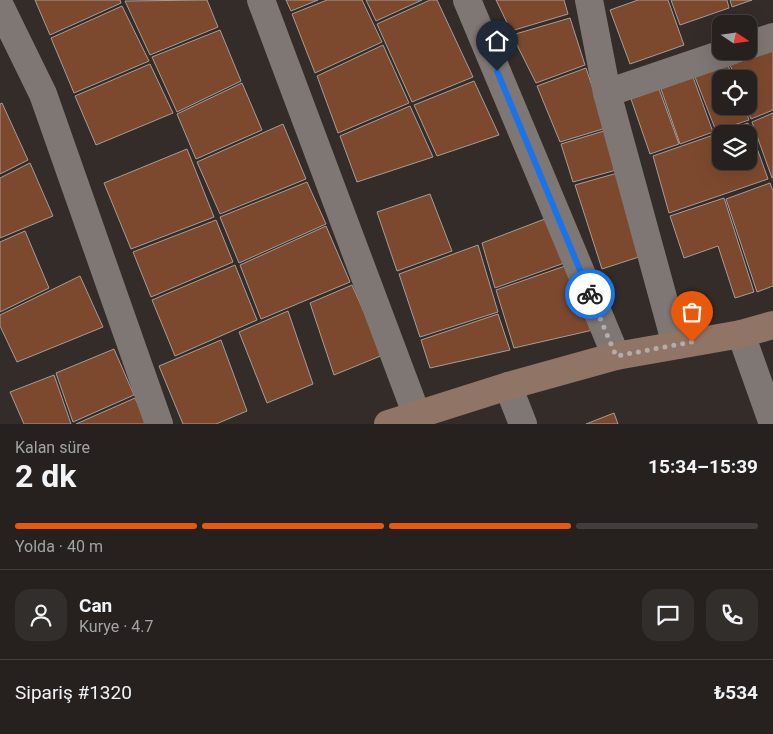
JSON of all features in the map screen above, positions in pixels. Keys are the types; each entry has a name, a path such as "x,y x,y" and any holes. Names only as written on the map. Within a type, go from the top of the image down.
{"main road":[{"path":"388,424 416,413 616,356 741,334 773,325"}],"street":[{"path":"261,0 416,413"},
{"path":"467,0 616,356"},
{"path":"589,0 607,93 676,345"},
{"path":"0,6 43,94 159,424"},
{"path":"758,42 773,37"},
{"path":"607,93 712,57"},
{"path":"741,334 773,424"},
{"path":"508,386 523,424"}],"building":[{"path":"35,0 120,0 121,3 50,35"},
{"path":"207,0 218,27 150,55 125,1"},
{"path":"286,0 318,0 291,11"},
{"path":"327,0 362,0 382,42 315,73 292,14"},
{"path":"366,0 422,0 376,21"},
{"path":"430,0 437,0 473,77 412,102 377,24"},
{"path":"496,0 564,0 568,14 511,31"},
{"path":"638,0 668,0 684,45 630,64 610,10"},
{"path":"671,0 727,0 729,8 680,25"},
{"path":"730,0 752,0 732,7"},
{"path":"122,6 149,61 74,93 51,38"},
{"path":"570,18 585,65 536,83 512,35"},
{"path":"220,30 241,81 177,112 152,57"},
{"path":"383,45 409,103 338,133 317,76"},
{"path":"773,50 773,110 751,119 749,115 757,115 757,70 732,70 730,65 744,60 758,60 758,55"},
{"path":"150,64 173,113 96,145 75,96"},
{"path":"728,65 730,70 714,70"},
{"path":"586,68 606,128 560,142 537,86"},
{"path":"712,71 712,115 747,115 749,120 734,125 714,125 695,77"},
{"path":"693,77 712,132 680,144 661,89"},
{"path":"474,81 499,135 437,156 414,105"},
{"path":"242,83 262,130 196,159 177,114"},
{"path":"659,89 679,144 650,154 631,99"},
{"path":"2,103 28,160 0,174 0,104"},
{"path":"410,106 433,157 357,182 340,136"},
{"path":"773,113 773,178 757,136 757,125 753,125 752,122"},
{"path":"283,124 306,179 220,214 197,162"},
{"path":"607,130 620,169 573,182 561,144"},
{"path":"712,136 712,170 757,170 757,148 768,179 669,213 653,156"},
{"path":"187,149 214,217 131,249 104,183"},
{"path":"30,163 53,216 0,238 0,178"},
{"path":"621,172 648,254 602,269 575,185"},
{"path":"307,182 326,224 239,263 220,217"},
{"path":"770,183 773,191 773,286 757,292 726,199"},
{"path":"430,194 452,251 397,271 377,212"},
{"path":"724,198 754,292 735,298 718,246 684,258 670,216"},
{"path":"550,217 567,262 495,288 482,243"},
{"path":"216,220 233,262 151,297 133,252"},
{"path":"326,226 350,282 261,319 240,265"},
{"path":"25,231 49,288 0,312 0,242"},
{"path":"478,245 498,312 420,337 399,274"},
{"path":"235,265 257,320 175,356 152,300"},
{"path":"568,265 593,330 514,348 496,290"},
{"path":"80,276 103,327 17,362 0,326 0,315"},
{"path":"352,285 383,355 334,375 310,303"},
{"path":"288,311 313,384 267,403 239,332"},
{"path":"498,314 510,350 430,368 421,340"},
{"path":"221,340 247,411 216,424 183,424 159,366"},
{"path":"114,349 134,395 73,422 56,373"},
{"path":"54,375 71,424 24,424 10,392"},
{"path":"135,398 147,424 76,424"},
{"path":"614,413 618,424 586,424"}],"way so far":[{"path":"590,294 616,356 692,342"}],"route":[{"path":"497,71 590,294"}]}
